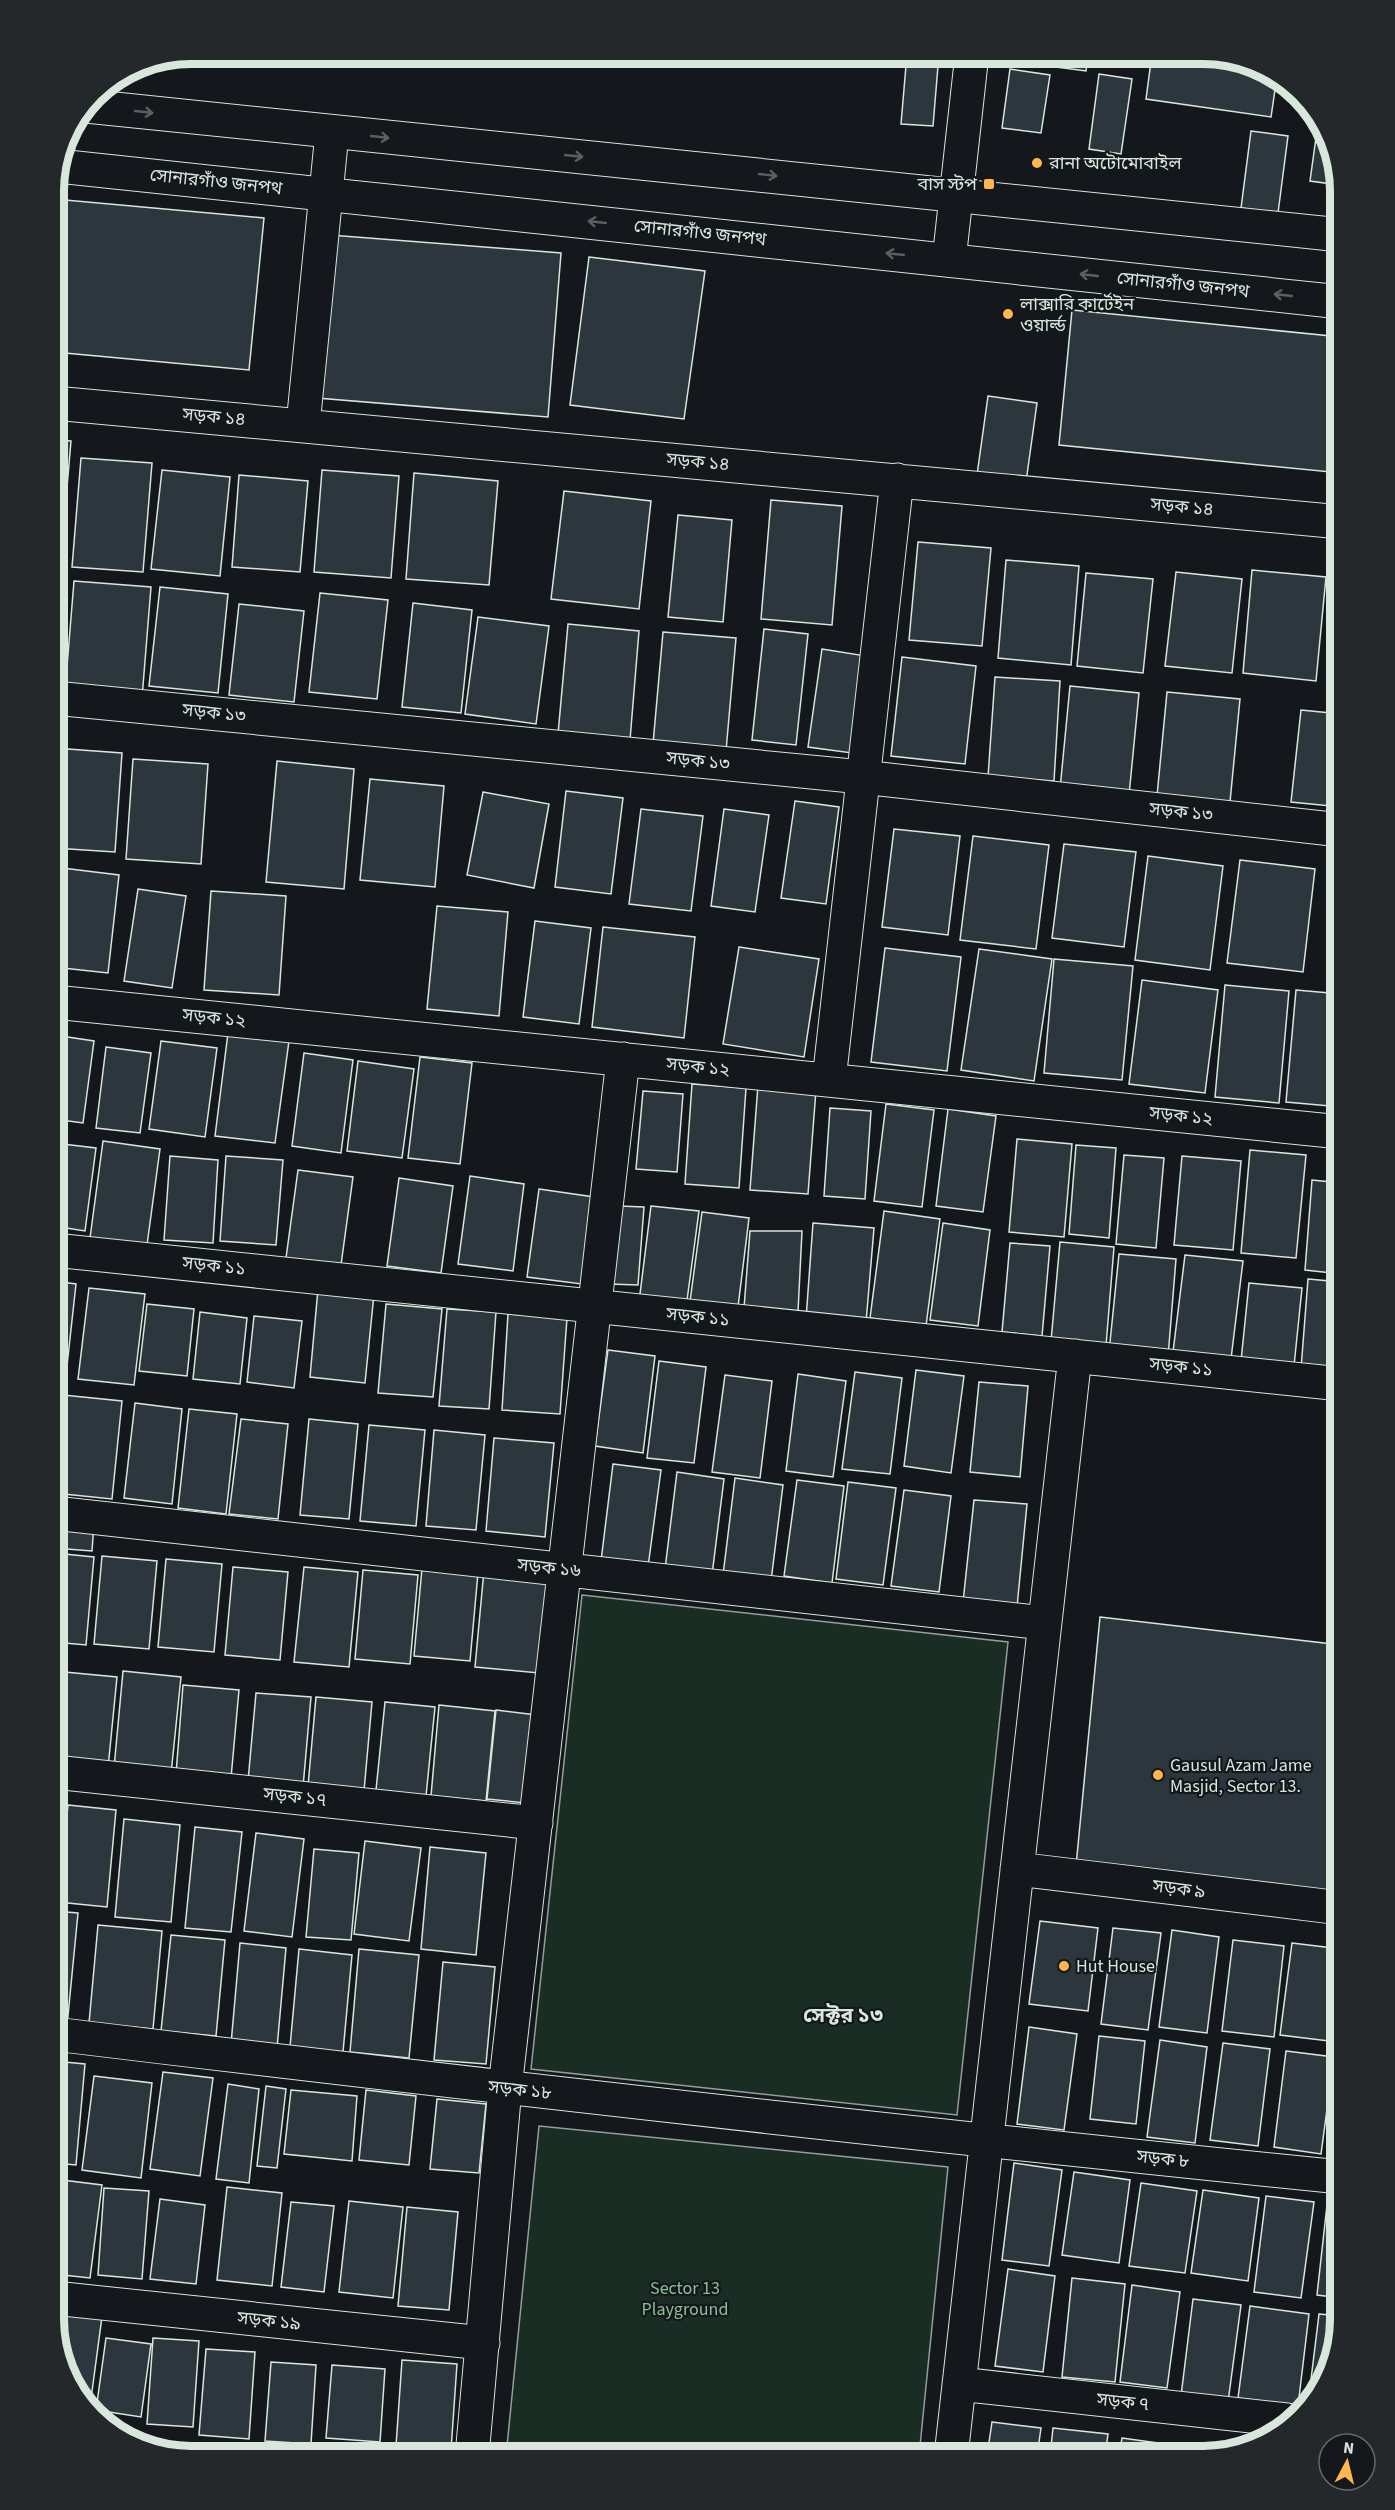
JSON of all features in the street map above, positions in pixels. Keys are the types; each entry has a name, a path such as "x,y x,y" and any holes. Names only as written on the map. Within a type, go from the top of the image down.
{"street":[{"path":"949,260 971,65"},
{"path":"97,107 332,133 956,193 1330,234"},
{"path":"303,425 332,133"},
{"name":"সোনারগাঁও জনপথ","path":"67,167 1330,301"},
{"name":"সড়ক ১৪","path":"65,404 1330,521"},
{"path":"829,1080 897,480"},
{"name":"সড়ক ১৩","path":"65,699 862,777 1330,829"},
{"name":"সড়ক ১২","path":"65,1003 1330,1131"},
{"path":"473,2445 505,2088 623,1059"},
{"name":"সড়ক ১১","path":"64,1251 1330,1383"},
{"path":"952,2446 1075,1356"},
{"name":"সড়ক ১৬","path":"64,1514 1044,1623"},
{"name":"সড়ক ১৭","path":"64,1773 536,1823"},
{"name":"সড়ক ৯","path":"1017,1869 1330,1907"},
{"name":"সড়ক ১৮","path":"64,2035 986,2142"},
{"name":"সড়ক ৮","path":"986,2142 1330,2176"},
{"name":"সড়ক ১৯","path":"64,2299 483,2343"},
{"name":"সড়ক ৭","path":"959,2384 1281,2419"}],"green space":[{"path":"582,1595 1008,1642 957,2115 531,2069"},
{"name":"Sector 13 Playground","path":"539,2126 948,2167 920,2446 507,2445"}],"building":[{"path":"906,65 938,65 933,126 901,124"},
{"path":"1041,65 1087,65 1086,71"},
{"path":"1151,65 1229,67 1245,71 1275,87 1271,117 1146,99"},
{"path":"1010,69 1050,75 1041,133 1002,128"},
{"path":"1099,74 1132,79 1121,154 1089,149"},
{"path":"1251,131 1288,136 1278,213 1241,208"},
{"path":"1317,133 1324,150 1330,184 1310,181"},
{"path":"65,200 264,218 249,370 65,353"},
{"path":"330,235 561,253 548,417 317,398"},
{"path":"589,257 705,271 684,419 570,405"},
{"path":"1072,310 1330,336 1330,472 1059,445"},
{"path":"988,396 1037,403 1026,482 977,475"},
{"path":"65,441 71,441 65,512"},
{"path":"81,458 152,463 143,572 72,567"},
{"path":"162,470 230,477 220,576 151,569"},
{"path":"322,470 399,476 391,578 314,572"},
{"path":"414,473 498,481 489,585 406,579"},
{"path":"239,475 308,481 300,572 232,567"},
{"path":"564,491 651,501 639,609 551,599"},
{"path":"771,500 842,506 832,625 761,619"},
{"path":"678,515 732,520 723,622 668,617"},
{"path":"918,542 991,548 982,646 909,640"},
{"path":"1006,560 1079,566 1071,665 998,658"},
{"path":"1252,570 1326,577 1316,681 1243,673"},
{"path":"1176,572 1242,579 1232,673 1165,666"},
{"path":"1086,573 1153,579 1143,673 1077,666"},
{"path":"74,581 151,587 142,698 65,691"},
{"path":"160,587 228,594 218,693 149,686"},
{"path":"320,593 388,600 377,699 309,692"},
{"path":"413,603 472,610 461,713 402,707"},
{"path":"239,604 304,611 294,702 229,695"},
{"path":"478,617 549,626 536,724 465,714"},
{"path":"568,624 639,631 630,740 558,734"},
{"path":"764,629 808,634 796,745 752,740"},
{"path":"663,632 736,638 726,751 653,744"},
{"path":"822,649 866,656 852,753 808,747"},
{"path":"902,657 976,666 965,764 891,756"},
{"path":"995,677 1060,681 1054,781 988,777"},
{"path":"1070,686 1139,693 1129,795 1060,789"},
{"path":"1167,692 1240,699 1230,802 1157,796"},
{"path":"1301,710 1330,713 1330,806 1291,802"},
{"path":"65,749 122,753 115,852 65,849"},
{"path":"133,759 208,764 201,864 126,859"},
{"path":"277,761 354,769 344,889 266,882"},
{"path":"370,779 444,786 435,887 360,880"},
{"path":"566,791 623,798 611,894 555,887"},
{"path":"483,792 549,804 534,888 467,875"},
{"path":"795,801 839,807 826,904 781,898"},
{"path":"641,809 703,816 691,911 629,904"},
{"path":"724,809 769,815 755,912 711,906"},
{"path":"894,829 960,836 948,935 882,927"},
{"path":"973,836 1049,845 1036,949 960,940"},
{"path":"1064,844 1136,852 1124,947 1052,938"},
{"path":"1148,856 1223,866 1210,970 1135,960"},
{"path":"1240,860 1315,869 1303,972 1227,963"},
{"path":"65,868 119,875 108,973 65,968"},
{"path":"138,889 186,896 172,988 124,981"},
{"path":"211,891 286,896 279,995 204,990"},
{"path":"437,906 508,912 499,1016 427,1009"},
{"path":"535,921 591,928 579,1024 523,1017"},
{"path":"603,927 695,937 684,1038 592,1027"},
{"path":"739,947 819,959 804,1057 723,1044"},
{"path":"885,948 961,957 947,1071 871,1062"},
{"path":"979,949 1052,959 1034,1081 961,1070"},
{"path":"1054,959 1133,966 1122,1080 1044,1073"},
{"path":"1142,980 1218,990 1205,1093 1129,1084"},
{"path":"1225,985 1289,991 1279,1103 1215,1097"},
{"path":"1296,990 1330,993 1330,1106 1286,1102"},
{"path":"228,1033 289,1041 275,1143 215,1136"},
{"path":"65,1037 94,1041 83,1123 65,1120"},
{"path":"161,1041 217,1048 205,1137 149,1129"},
{"path":"106,1047 151,1053 140,1133 96,1128"},
{"path":"304,1053 353,1060 341,1153 292,1146"},
{"path":"420,1057 472,1063 460,1164 408,1158"},
{"path":"358,1061 414,1069 402,1158 347,1151"},
{"path":"692,1084 746,1088 739,1188 685,1184"},
{"path":"758,1085 816,1090 808,1194 750,1190"},
{"path":"643,1091 683,1094 677,1172 636,1169"},
{"path":"886,1104 934,1110 922,1207 874,1201"},
{"path":"830,1108 871,1111 865,1199 824,1196"},
{"path":"948,1109 996,1116 983,1212 936,1206"},
{"path":"1017,1139 1072,1144 1064,1237 1009,1232"},
{"path":"103,1141 160,1149 147,1245 90,1238"},
{"path":"65,1144 96,1148 85,1231 65,1228"},
{"path":"1076,1145 1116,1148 1109,1238 1069,1234"},
{"path":"1250,1150 1306,1155 1296,1258 1241,1253"},
{"path":"1124,1155 1164,1158 1156,1248 1116,1244"},
{"path":"170,1156 218,1160 213,1243 164,1240"},
{"path":"226,1156 283,1160 276,1245 220,1241"},
{"path":"1182,1156 1241,1161 1233,1250 1174,1245"},
{"path":"298,1170 353,1177 341,1265 286,1258"},
{"path":"470,1176 524,1184 513,1271 458,1264"},
{"path":"399,1178 453,1186 441,1273 387,1266"},
{"path":"1312,1180 1330,1182 1330,1273 1305,1270"},
{"path":"539,1189 594,1197 582,1284 527,1277"},
{"path":"619,1206 644,1207 638,1285 609,1284"},
{"path":"651,1206 699,1211 686,1308 639,1302"},
{"path":"884,1211 940,1219 926,1326 870,1318"},
{"path":"702,1212 749,1218 737,1315 689,1309"},
{"path":"813,1223 874,1228 866,1323 806,1319"},
{"path":"943,1223 990,1230 978,1326 930,1320"},
{"path":"750,1231 802,1231 798,1312 744,1308"},
{"path":"1060,1242 1114,1247 1106,1346 1051,1341"},
{"path":"1010,1243 1050,1246 1042,1336 1002,1332"},
{"path":"1119,1254 1176,1259 1168,1357 1109,1352"},
{"path":"1185,1255 1243,1261 1230,1367 1172,1360"},
{"path":"1308,1279 1330,1281 1330,1371 1301,1369"},
{"path":"64,1282 76,1284 64,1384"},
{"path":"1249,1283 1302,1288 1294,1366 1241,1361"},
{"path":"89,1288 145,1294 134,1385 78,1379"},
{"path":"318,1289 374,1294 365,1383 310,1377"},
{"path":"147,1304 194,1309 187,1376 139,1371"},
{"path":"386,1304 442,1309 433,1397 378,1393"},
{"path":"447,1309 496,1312 489,1409 439,1406"},
{"path":"200,1312 247,1318 240,1384 193,1379"},
{"path":"508,1314 567,1318 560,1414 502,1410"},
{"path":"254,1316 302,1321 294,1388 247,1382"},
{"path":"608,1350 655,1356 643,1453 595,1446"},
{"path":"659,1361 706,1367 694,1463 647,1458"},
{"path":"916,1370 964,1376 951,1473 904,1466"},
{"path":"855,1372 902,1378 890,1474 842,1469"},
{"path":"798,1374 846,1381 833,1477 786,1471"},
{"path":"725,1375 772,1381 760,1478 712,1472"},
{"path":"979,1382 1028,1386 1020,1477 970,1472"},
{"path":"64,1395 122,1401 112,1499 64,1494"},
{"path":"135,1403 182,1409 172,1504 124,1498"},
{"path":"189,1409 237,1414 226,1514 178,1508"},
{"path":"241,1419 288,1424 278,1519 229,1514"},
{"path":"309,1419 358,1424 349,1519 300,1515"},
{"path":"369,1425 425,1430 416,1526 360,1521"},
{"path":"434,1430 485,1435 476,1530 426,1526"},
{"path":"494,1438 554,1443 545,1537 486,1531"},
{"path":"613,1464 661,1470 648,1567 601,1561"},
{"path":"677,1472 724,1479 712,1575 665,1569"},
{"path":"735,1478 783,1485 771,1581 723,1575"},
{"path":"797,1480 844,1486 832,1583 784,1576"},
{"path":"848,1482 896,1488 883,1585 836,1579"},
{"path":"904,1490 951,1496 939,1592 891,1586"},
{"path":"974,1500 1027,1504 1017,1607 963,1602"},
{"path":"64,1522 94,1524 92,1551 64,1549"},
{"path":"64,1554 94,1557 86,1645 64,1643"},
{"path":"102,1556 157,1561 149,1649 94,1644"},
{"path":"166,1559 222,1564 214,1652 158,1647"},
{"path":"233,1567 288,1572 280,1660 225,1655"},
{"path":"304,1567 358,1572 349,1667 294,1662"},
{"path":"422,1568 478,1573 470,1661 414,1656"},
{"path":"363,1570 418,1575 410,1664 355,1659"},
{"path":"484,1570 558,1578 549,1674 475,1667"},
{"path":"1100,1617 1330,1644 1330,1898 1076,1866"},
{"path":"123,1671 181,1677 171,1774 114,1768"},
{"path":"64,1672 117,1677 108,1768 64,1763"},
{"path":"183,1685 239,1690 231,1778 176,1774"},
{"path":"256,1693 311,1697 303,1787 248,1781"},
{"path":"316,1697 372,1702 364,1791 308,1786"},
{"path":"385,1702 435,1707 426,1796 376,1790"},
{"path":"439,1705 495,1711 486,1801 431,1796"},
{"path":"496,1710 545,1716 536,1804 487,1799"},
{"path":"68,1805 116,1810 107,1907 64,1903 64,1842"},
{"path":"124,1819 180,1825 171,1922 115,1917"},
{"path":"195,1827 242,1832 231,1932 185,1928"},
{"path":"256,1833 304,1839 292,1937 244,1931"},
{"path":"365,1841 421,1848 409,1941 354,1934"},
{"path":"430,1847 486,1853 476,1955 421,1949"},
{"path":"314,1849 359,1853 351,1940 306,1937"},
{"path":"64,1912 78,1913 67,2026 64,2026"},
{"name":"Hut House","path":"1040,1921 1098,1928 1088,2011 1029,2004"},
{"path":"98,1925 162,1931 153,2029 89,2023"},
{"path":"1113,1928 1161,1933 1148,2030 1101,2024"},
{"path":"1172,1930 1219,1937 1207,2033 1159,2027"},
{"path":"171,1935 225,1940 216,2036 161,2031"},
{"path":"1233,1940 1284,1946 1274,2037 1222,2031"},
{"path":"240,1943 286,1948 277,2048 231,2044"},
{"path":"1292,1943 1330,1948 1330,2041 1280,2035"},
{"path":"299,1949 352,1955 343,2052 290,2047"},
{"path":"359,1949 419,1955 409,2058 350,2052"},
{"path":"443,1962 495,1967 486,2064 434,2060"},
{"path":"1029,2027 1077,2034 1064,2130 1017,2124"},
{"path":"1099,2036 1145,2041 1136,2124 1090,2119"},
{"path":"1160,2040 1207,2047 1195,2143 1147,2137"},
{"path":"1223,2043 1270,2049 1258,2146 1210,2140"},
{"path":"1286,2051 1330,2056 1330,2087 1321,2154 1274,2147"},
{"path":"64,2062 85,2064 76,2165 64,2164"},
{"path":"163,2072 213,2078 200,2176 150,2169"},
{"path":"94,2076 152,2083 141,2178 82,2170"},
{"path":"228,2084 259,2089 249,2183 216,2179"},
{"path":"266,2086 286,2089 277,2168 257,2166"},
{"path":"291,2090 357,2096 352,2161 284,2154"},
{"path":"366,2090 416,2096 409,2165 359,2160"},
{"path":"437,2099 486,2104 479,2173 430,2169"},
{"path":"1014,2163 1062,2170 1049,2266 1002,2260"},
{"path":"1074,2172 1130,2180 1119,2263 1062,2255"},
{"path":"64,2180 102,2185 90,2278 64,2275"},
{"path":"1141,2183 1197,2191 1185,2273 1129,2266"},
{"path":"227,2187 282,2193 272,2286 217,2280"},
{"path":"104,2188 149,2191 142,2279 98,2275"},
{"path":"1203,2190 1259,2198 1248,2281 1191,2273"},
{"path":"1266,2196 1314,2202 1301,2298 1254,2292"},
{"path":"160,2199 205,2205 196,2284 150,2279"},
{"path":"349,2201 403,2207 393,2298 339,2292"},
{"path":"291,2202 334,2206 324,2292 281,2287"},
{"path":"1327,2205 1330,2205 1330,2297 1317,2295"},
{"path":"407,2207 458,2212 449,2310 398,2306"},
{"path":"1008,2269 1055,2276 1043,2372 995,2366"},
{"path":"1072,2278 1125,2284 1115,2382 1062,2377"},
{"path":"1132,2285 1180,2292 1167,2388 1120,2382"},
{"path":"1193,2299 1241,2305 1228,2402 1181,2396"},
{"path":"64,2303 103,2309 91,2396 81,2382 69,2352"},
{"path":"1250,2306 1309,2314 1298,2403 1295,2406 1238,2398"},
{"path":"1319,2314 1330,2315 1326,2352 1310,2388"},
{"path":"106,2338 151,2344 141,2417 106,2412 97,2403"},
{"path":"153,2338 199,2341 193,2427 147,2424"},
{"path":"206,2349 255,2352 249,2439 199,2435"},
{"path":"402,2360 457,2364 451,2445 396,2445"},
{"path":"271,2362 316,2365 311,2444 265,2441"},
{"path":"332,2365 385,2369 380,2442 326,2438"},
{"path":"992,2422 1041,2428 1038,2446 989,2446"},
{"path":"1053,2428 1108,2434 1106,2446 1051,2446"},
{"path":"1122,2438 1172,2445 1172,2446 1121,2446"}],"place":[{"name":"রানা অটোমোবাইল","path":"1037,163"},
{"name":"বাস স্টপ","path":"989,184"},
{"name":"লাক্সারি কার্টেইন ওয়ার্ল্ড","path":"1008,314"},
{"name":"Gausul Azam Jame Masjid, Sector 13.","path":"1158,1775"},
{"name":"Hut House","path":"1064,1966"}],"district":[{"name":"সেক্টর ১৩","path":"843,2015"}]}
